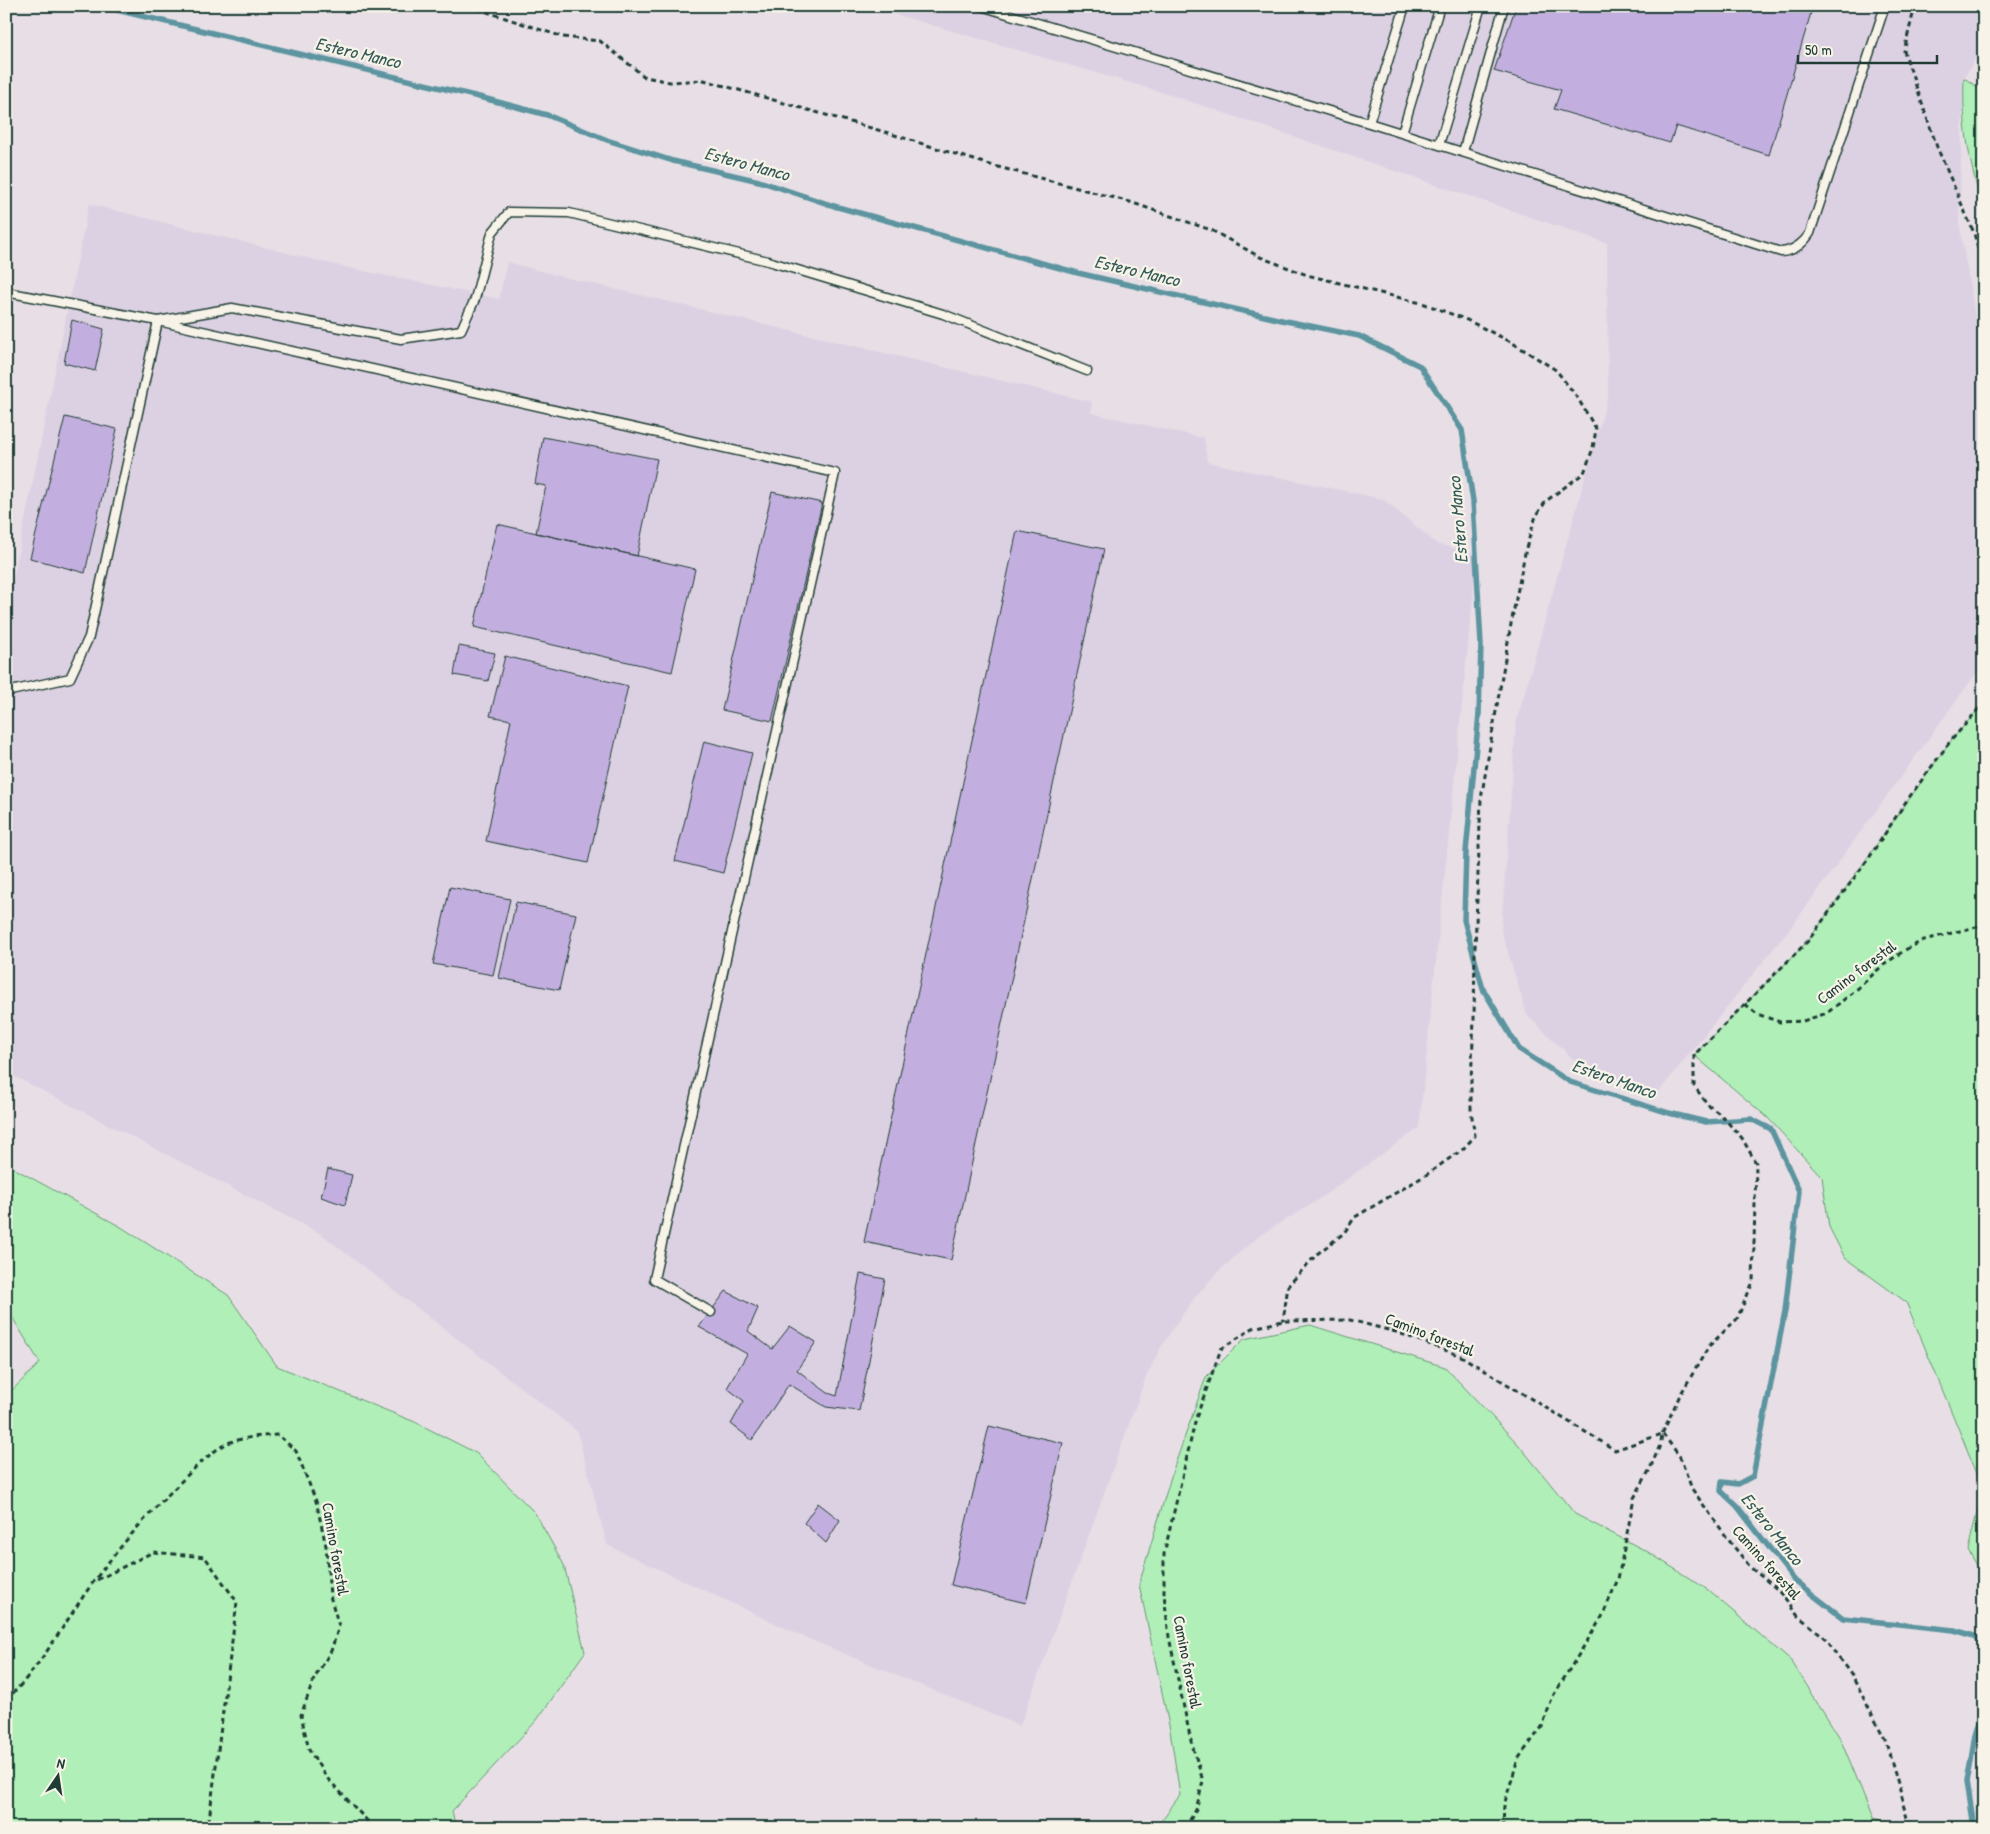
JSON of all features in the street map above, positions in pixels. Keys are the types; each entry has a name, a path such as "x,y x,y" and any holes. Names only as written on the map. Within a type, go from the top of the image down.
{"lane":[{"path":"981,6 1402,133 1781,252 1789,251 1801,244 1810,233 1885,6"},
{"path":"1369,123 1405,6"},
{"path":"1402,133 1440,6"},
{"path":"1439,145 1480,6"},
{"path":"1463,152 1504,6"},
{"path":"158,321 232,308 401,339 462,330 475,299 492,233 509,212 569,213 768,260 943,314 1087,371"},
{"path":"6,292 158,321 835,473 654,1279 711,1312"},
{"path":"6,692 70,678 89,637 158,321"}],"path":[{"path":"469,6 563,37 600,41 645,77 670,82 704,80 885,132 987,164 1130,202 1211,230 1260,257 1307,275 1425,304 1467,320 1511,342 1556,370 1577,397 1596,429 1593,448 1584,473 1546,501 1536,516 1526,548 1511,624 1482,798 1474,966 1472,1111 1475,1136 1463,1149 1426,1175 1355,1217 1344,1233 1317,1254 1288,1286 1283,1321"},
{"path":"1915,6 1904,51 1937,147 1974,233 1984,274"},
{"path":"1503,1828 1504,1805 1518,1759 1542,1727 1553,1696 1602,1616 1618,1579 1634,1498 1649,1472 1661,1443 1662,1434 1679,1397 1709,1346 1737,1319 1753,1282 1756,1163 1742,1138 1721,1115 1709,1106 1694,1086 1694,1055 1808,941 1871,855 1905,803 1949,743 1984,700"},
{"name":"Camino forestal","path":"1745,1004 1757,1014 1780,1022 1802,1021 1827,1013 1882,966 1906,950 1924,940 1984,925"},
{"name":"Camino forestal","path":"1185,1828 1196,1810 1203,1781 1190,1741 1169,1637 1164,1594 1164,1554 1196,1418 1221,1349 1253,1328 1283,1321 1350,1320 1396,1332 1461,1356 1615,1450 1662,1434 1680,1457 1692,1489 1731,1543 1751,1568 1777,1588 1798,1616 1822,1635 1852,1676 1885,1740 1911,1828"},
{"name":"Camino forestal","path":"6,1700 15,1692 60,1634 94,1581 158,1505 190,1472 226,1444 257,1436 278,1435 296,1451 316,1501 326,1546 330,1596 339,1626 332,1651 314,1679 301,1715 309,1750 327,1778 374,1828"},
{"path":"94,1581 153,1552 205,1557 237,1602 208,1828"}],"shaded area":[{"path":"867,6 1984,6 1984,44 1964,78 1959,222 1984,370 1984,657 1980,668 1795,922 1657,1094 1573,1059 1527,1015 1501,930 1516,723 1608,396 1607,243 1168,94"},
{"path":"89,204 340,266 499,299 507,262 1092,402 1091,413 1204,438 1207,462 1383,499 1437,544 1472,553 1476,567 1419,1128 1312,1204 1262,1234 1217,1273 1196,1296 1177,1322 1160,1349 1146,1377 1020,1726 811,1640 607,1545 577,1431 321,1234 6,1072 6,613"}],"green space":[{"path":"1964,78 1984,91 1984,213 1968,146 1964,113"},
{"path":"1984,700 1984,1577 1968,1550 1983,1488 1906,1302 1845,1258 1829,1227 1822,1177 1768,1118 1694,1055 1808,941 1949,743"},
{"path":"6,1164 121,1227 228,1295 277,1366 415,1422 476,1453 535,1513 564,1565 585,1652 537,1720 452,1811 456,1828 6,1828 6,1396 40,1363 6,1307"},
{"path":"1310,1325 1445,1367 1517,1443 1575,1514 1648,1552 1708,1590 1792,1662 1840,1738 1873,1819 1907,1828 1156,1828 1180,1795 1170,1730 1139,1584 1173,1470 1206,1377 1244,1339"}],"building":[{"path":"1516,6 1813,6 1769,155 1676,126 1670,143 1554,109 1561,90 1494,71"},
{"path":"72,320 104,329 95,371 64,363"},
{"path":"65,417 117,429 85,573 30,558"},
{"path":"543,437 657,459 637,556 536,533 546,486 535,484"},
{"path":"772,492 822,503 772,721 722,710"},
{"path":"497,524 695,569 672,672 474,627"},
{"path":"1017,531 1104,549 951,1260 864,1242"},
{"path":"459,646 495,653 488,681 454,675"},
{"path":"505,656 628,686 588,863 486,841 511,720 490,716"},
{"path":"704,741 752,753 723,873 675,861"},
{"path":"450,887 510,899 493,975 433,964"},
{"path":"516,902 576,914 559,990 499,978"},
{"path":"328,1169 352,1175 345,1205 321,1197"},
{"path":"860,1274 885,1279 859,1411 826,1407 789,1384 752,1440 731,1424 744,1401 727,1388 747,1354 699,1327 726,1291 758,1308 748,1331 772,1349 790,1326 816,1342 797,1370 828,1393 837,1396"},
{"path":"989,1426 1063,1443 1026,1603 951,1585"},
{"path":"818,1503 840,1520 826,1543 804,1523"}],"waterway":[{"name":"Estero Manco","path":"100,6 547,115 607,140 673,161 759,181 834,206 1078,273 1359,336 1420,366 1462,430 1473,501 1481,644 1479,714 1466,852 1464,920 1483,989 1519,1049 1570,1082 1669,1113 1706,1122 1751,1119 1771,1129 1799,1191 1785,1311 1753,1476 1738,1484 1722,1482 1721,1491 1737,1506 1795,1581 1843,1618 1954,1630 1975,1636 1984,1645"},
{"name":"Estero Manco","path":"1974,1828 1967,1782 1975,1735 1984,1706"}]}
